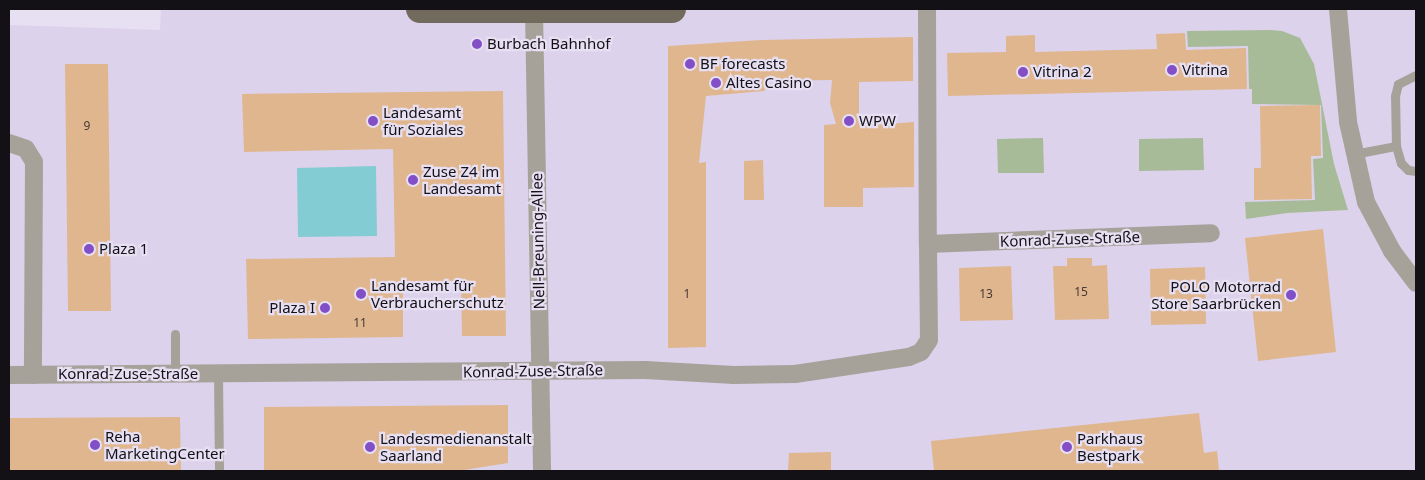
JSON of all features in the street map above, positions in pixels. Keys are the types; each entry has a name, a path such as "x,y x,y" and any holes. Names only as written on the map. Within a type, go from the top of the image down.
{"main road":[{"path":"420,9 672,9"}],"street":[{"name":"Konrad-Zuse-Straße","path":"9,375 645,370 734,375 795,374 909,357 921,352 929,340 927,9"},
{"path":"1338,9 1344,91 1354,154 1366,202 1392,251 1413,273"},
{"name":"Nell-Breuning-Allee","path":"534,10 542,471"},
{"path":"9,143 26,149 34,162 33,375"},
{"name":"Konrad-Zuse-Straße","path":"928,244 1211,233"}],"lane":[{"path":"1416,75 1398,84 1395,96 1396,146 1401,163 1408,170 1416,171"},
{"path":"1354,154 1396,146"},
{"path":"175,334 175,374"},
{"path":"218,374 219,471"}],"shaded area":[{"path":"161,9 1416,9 1416,471 9,471 9,25 160,30"},
{"path":"1187,31 1282,31 1300,38 1314,64 1334,164 1348,210 1287,213 1246,219 1245,202 1315,200 1313,159 1323,158 1321,105 1252,104 1252,89 1249,89 1248,46 1188,47"},
{"path":"1043,138 1044,173 998,173 997,139"},
{"path":"1203,138 1204,170 1139,171 1139,139"},
{"path":"376,166 377,236 298,237 297,168"}],"building":[{"path":"1185,33 1186,50 1246,48 1247,89 948,96 947,53 1006,52 1006,36 1035,35 1035,52 1157,49 1156,34"},
{"path":"913,37 913,81 859,82 859,123 862,123 862,126 914,122 914,187 863,188 863,207 824,207 824,125 836,124 830,103 832,80 764,81 765,91 706,96 699,163 706,162 706,347 668,348 668,46 761,40"},
{"path":"65,64 108,64 111,311 68,311"},
{"path":"503,91 506,336 462,336 461,281 403,281 403,337 248,339 246,259 395,257 393,149 244,152 242,94"},
{"path":"1320,105 1321,156 1311,156 1312,199 1254,200 1254,168 1261,168 1260,106"},
{"path":"763,160 764,200 744,200 744,161"},
{"name":"POLO Motorrad Store Saarbrücken","path":"1323,229 1336,352 1258,361 1245,238"},
{"path":"1067,258 1092,258 1092,266 1107,265 1109,319 1055,320 1053,266 1067,266"},
{"path":"1011,266 1013,320 960,321 959,268"},
{"path":"1205,267 1206,324 1151,325 1150,269"},
{"path":"508,405 508,463 458,471 264,471 264,407"},
{"name":"Parkhaus Bestpark","path":"1199,413 1204,453 1217,451 1219,470 934,471 931,441"},
{"name":"Reha MarketingCenter","path":"180,417 181,471 9,471 9,418"},
{"path":"831,452 831,471 788,471 789,453"}],"place":[{"name":"Burbach Bahnhof","path":"477,44"},
{"name":"BF forecasts","path":"690,64"},
{"name":"Vitrina","path":"1172,70"},
{"name":"Vitrina 2","path":"1023,72"},
{"name":"Altes Casino","path":"716,83"},
{"name":"Landesamt für Soziales","path":"373,121"},
{"name":"WPW","path":"849,121"},
{"name":"Zuse Z4 im Landesamt","path":"413,180"},
{"name":"Plaza 1","path":"89,249"},
{"name":"Landesamt für Verbraucherschutz","path":"361,294"},
{"name":"POLO Motorrad Store Saarbrücken","path":"1291,295"},
{"name":"Plaza I","path":"325,308"},
{"name":"Reha MarketingCenter","path":"95,445"},
{"name":"Landesmedienanstalt Saarland","path":"370,447"},
{"name":"Parkhaus Bestpark","path":"1067,447"}]}
